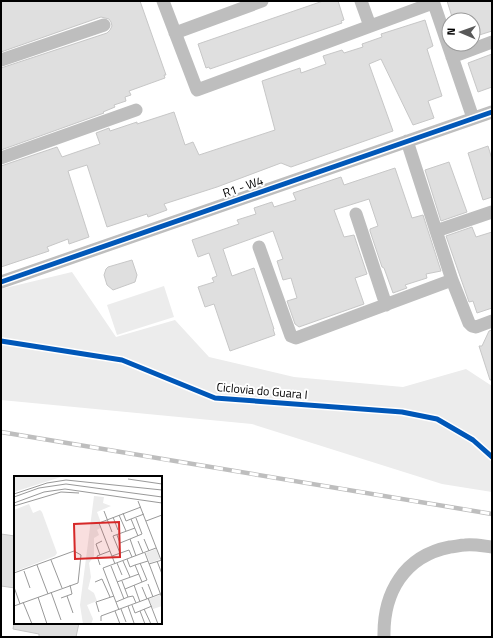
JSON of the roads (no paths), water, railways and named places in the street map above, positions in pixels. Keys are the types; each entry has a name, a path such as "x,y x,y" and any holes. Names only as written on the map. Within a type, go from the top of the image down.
{"street":[{"path":"163,1 197,90 433,2 473,118"},
{"path":"175,33 262,1"},
{"path":"361,1 370,26"},
{"path":"1,60 104,26"},
{"path":"452,57 492,42"},
{"path":"1,158 136,110"},
{"name":"R1 - W4","path":"1,282 492,112"},
{"path":"407,141 452,280 472,326 492,321"},
{"path":"436,231 492,212"},
{"path":"356,214 386,305"},
{"path":"259,246 293,338 452,280"},
{"path":"384,637 384,622 389,599 405,570 423,556 442,549 464,545 492,547"}],"railway":[{"path":"1,432 492,514"}]}
